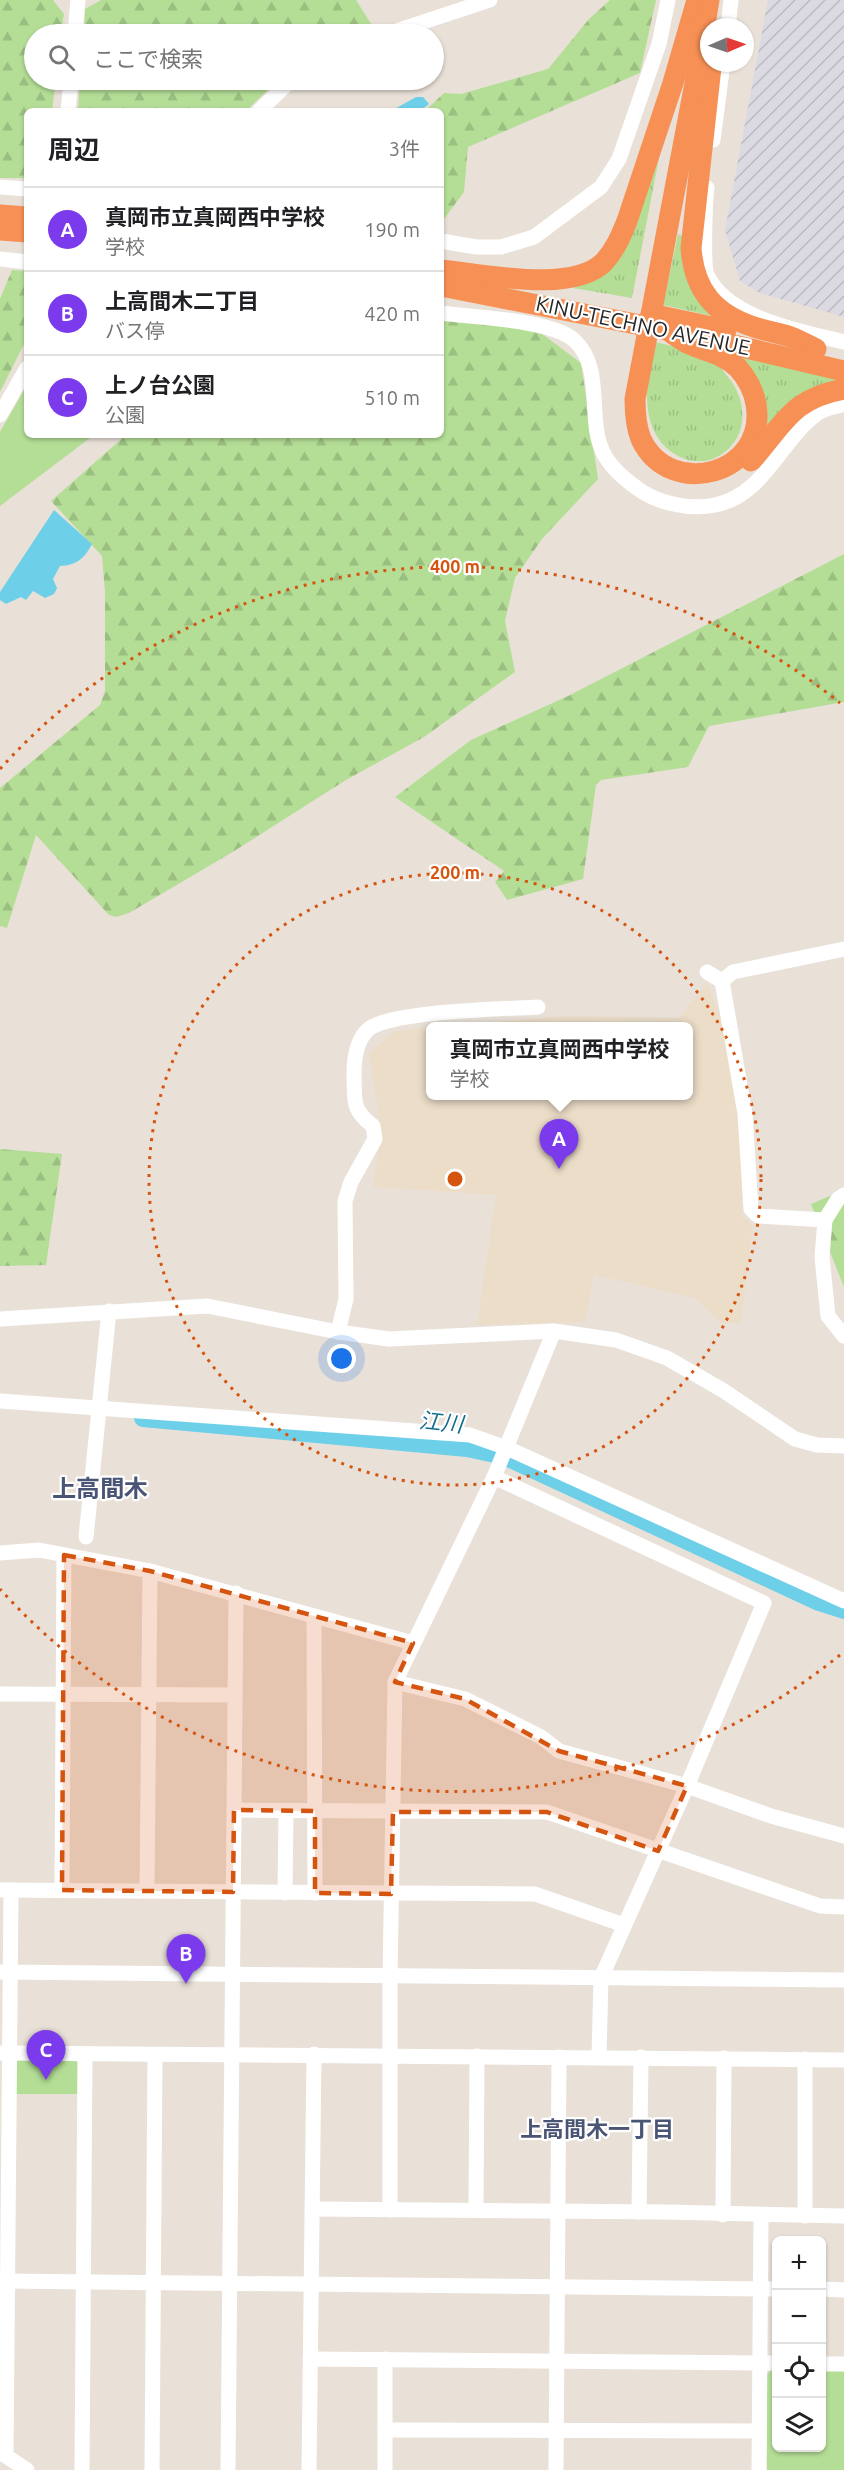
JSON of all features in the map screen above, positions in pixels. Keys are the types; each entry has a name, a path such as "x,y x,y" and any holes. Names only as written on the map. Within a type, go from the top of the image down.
{"highway":[{"path":"649,295 696,28 697,0"},
{"path":"444,271 561,280 579,276 604,262 620,240 627,221 697,0"},
{"path":"709,0 696,78 626,397 627,428 639,455 662,476 692,485 708,484 737,473 752,460 778,426 800,406 827,392 844,389"},
{"path":"713,18 714,0"},
{"path":"710,72 692,232 691,256 695,277 701,290 711,301 733,318 753,327 791,337 816,350"},
{"name":"KINU-TECHNO AVENUE","path":"444,272 627,308 844,357"},
{"name":"KINU-TECHNO AVENUE","path":"444,287 666,330 844,371"},
{"path":"638,348 635,413 641,439 647,448 668,467 692,474 708,474 734,462 752,441 756,427 758,413 755,397 747,381 738,368 718,354 689,344 666,330"}],"street":[{"path":"76,24 78,0"},
{"path":"417,24 490,0"},
{"path":"444,242 476,248 501,247 534,237 601,188 619,159 659,44 668,0"},
{"path":"729,18 731,0"},
{"path":"722,72 706,196 706,274 727,300 759,317 844,342"},
{"path":"68,108 70,90"},
{"path":"262,108 281,90"},
{"path":"0,188 24,189"},
{"path":"0,259 24,262"},
{"path":"444,314 534,325 556,330 573,339 583,351 590,368 596,422 604,455 622,477 651,497 685,507 714,505 730,500 762,478 795,432 820,411 844,404"},
{"path":"0,416 24,373"},
{"path":"722,981 734,972 844,949"},
{"path":"708,972 722,981 745,1114 751,1209 758,1216 825,1220"},
{"path":"338,1332 346,1299 345,1201 351,1182 375,1139 373,1126 359,1116 355,1106 354,1069 362,1036 371,1028 402,1018 538,1007"},
{"path":"844,1195 838,1199 825,1220 822,1257 828,1316 844,1336"},
{"path":"0,1319 207,1306 338,1332 400,1339 554,1331 616,1340 667,1358 724,1391 795,1438 817,1445 844,1446"},
{"path":"86,1537 109,1311"},
{"path":"390,2210 390,1977 395,1682 494,1477 554,1331"},
{"path":"0,1401 99,1410 470,1435 507,1448 844,1601"},
{"path":"494,1477 764,1603 687,1786 601,1978 599,2057"},
{"path":"0,1553 39,1550 150,1571 413,1643"},
{"path":"62,1890 64,1555"},
{"path":"147,1891 150,1571"},
{"path":"228,2470 236,1593"},
{"path":"314,1616 315,1893"},
{"path":"395,1682 465,1699 541,1737 559,1751 687,1786 771,1816 844,1836"},
{"path":"0,1694 235,1695"},
{"path":"234,1810 547,1812 820,1906 844,1907"},
{"path":"285,1893 286,1811"},
{"path":"27,2470 3,2454 5,1890 535,1894 624,1925"},
{"path":"5,1972 844,1980"},
{"path":"5,2053 155,2055 232,2053 844,2060"},
{"path":"82,2470 85,2054"},
{"path":"309,2470 314,2054"},
{"path":"152,2470 155,2055"},
{"path":"476,2210 477,2056"},
{"path":"556,2470 559,2057"},
{"path":"639,2212 641,2057"},
{"path":"723,2215 724,2058"},
{"path":"805,2059 806,2216"},
{"path":"312,2209 844,2216"},
{"path":"759,2470 761,2215"},
{"path":"4,2282 230,2282 772,2289"},
{"path":"826,2289 844,2290"},
{"path":"310,2359 772,2363"},
{"path":"385,2360 385,2470"},
{"path":"826,2364 844,2364"},
{"path":"385,2430 759,2431"}],"highlighted area":[{"path":"64,1555 150,1571 413,1643 395,1682 465,1699 559,1751 687,1786 658,1851 547,1812 393,1812 391,1894 315,1893 315,1811 234,1810 233,1892 62,1890"}],"shaded area":[{"path":"768,0 844,0 844,317 760,293 740,281 725,230"},
{"path":"707,983 725,1029 743,1151 742,1217 753,1225 741,1323 721,1323 695,1298 594,1275 585,1322 477,1325 496,1195 373,1187 381,1129 369,1053 395,1031 426,1028 426,1100 693,1100 693,1022 492,1022 565,1016 679,1018"}],"green space":[{"path":"0,0 53,0 64,14 62,24 24,24 24,90 55,90 52,108 24,108 24,178 0,178"},
{"path":"101,0 356,0 371,24 84,24 85,9"},
{"path":"610,0 656,0 640,73 468,147 464,192 444,219 444,108 428,108 444,93 461,94 548,69 589,19"},
{"path":"79,90 268,90 249,108 78,108"},
{"path":"659,158 632,298 573,288 593,280 638,217"},
{"path":"678,234 684,237 684,263 689,282 717,317 663,305"},
{"path":"12,270 24,271 24,344 0,392 0,299"},
{"path":"444,320 533,327 581,363 598,479 542,539 515,578 505,621 515,672 424,737 346,780 231,853 129,913 116,917 109,915 36,835 7,928 0,926 0,788 100,705 105,691 105,592 102,556 51,501 123,438 444,438"},
{"path":"655,342 685,350 715,363 735,387 742,409 740,432 726,451 711,460 684,459 666,447 657,435 651,421 647,390"},
{"path":"735,354 842,380 765,429 766,407 763,397 754,379"},
{"path":"24,390 24,438 90,438 0,506 0,432"},
{"path":"844,554 844,702 709,726 688,767 601,780 596,785 583,879 507,900 495,882 504,871 395,797 471,740 568,696"},
{"path":"0,1149 62,1154 46,1265 0,1266"},
{"path":"844,1190 844,1287 811,1204"},
{"path":"19,2057 75,2059 80,2066 80,2094 12,2094 13,2063"},
{"path":"826,2369 844,2369 844,2470 767,2470 767,2374 772,2370 772,2452 826,2452"}],"water":[{"path":"416,97 423,97 429,104 424,108 396,108"},
{"path":"54,510 92,544 79,560 60,566 53,579 57,588 54,594 45,598 33,591 26,600 21,597 6,604 0,600 0,592"}],"waterway":[{"name":"江川","path":"143,1418 467,1448 504,1456 819,1602 844,1610"}],"place":[{"name":"真岡市立真岡西中学校","path":"559,1169"},
{"name":"上高間木二丁目","path":"186,1984"},
{"name":"上ノ台公園","path":"46,2080"}],"district":[{"name":"上高間木","path":"100,1489"},
{"name":"上高間木一丁目","path":"597,2129"}]}
